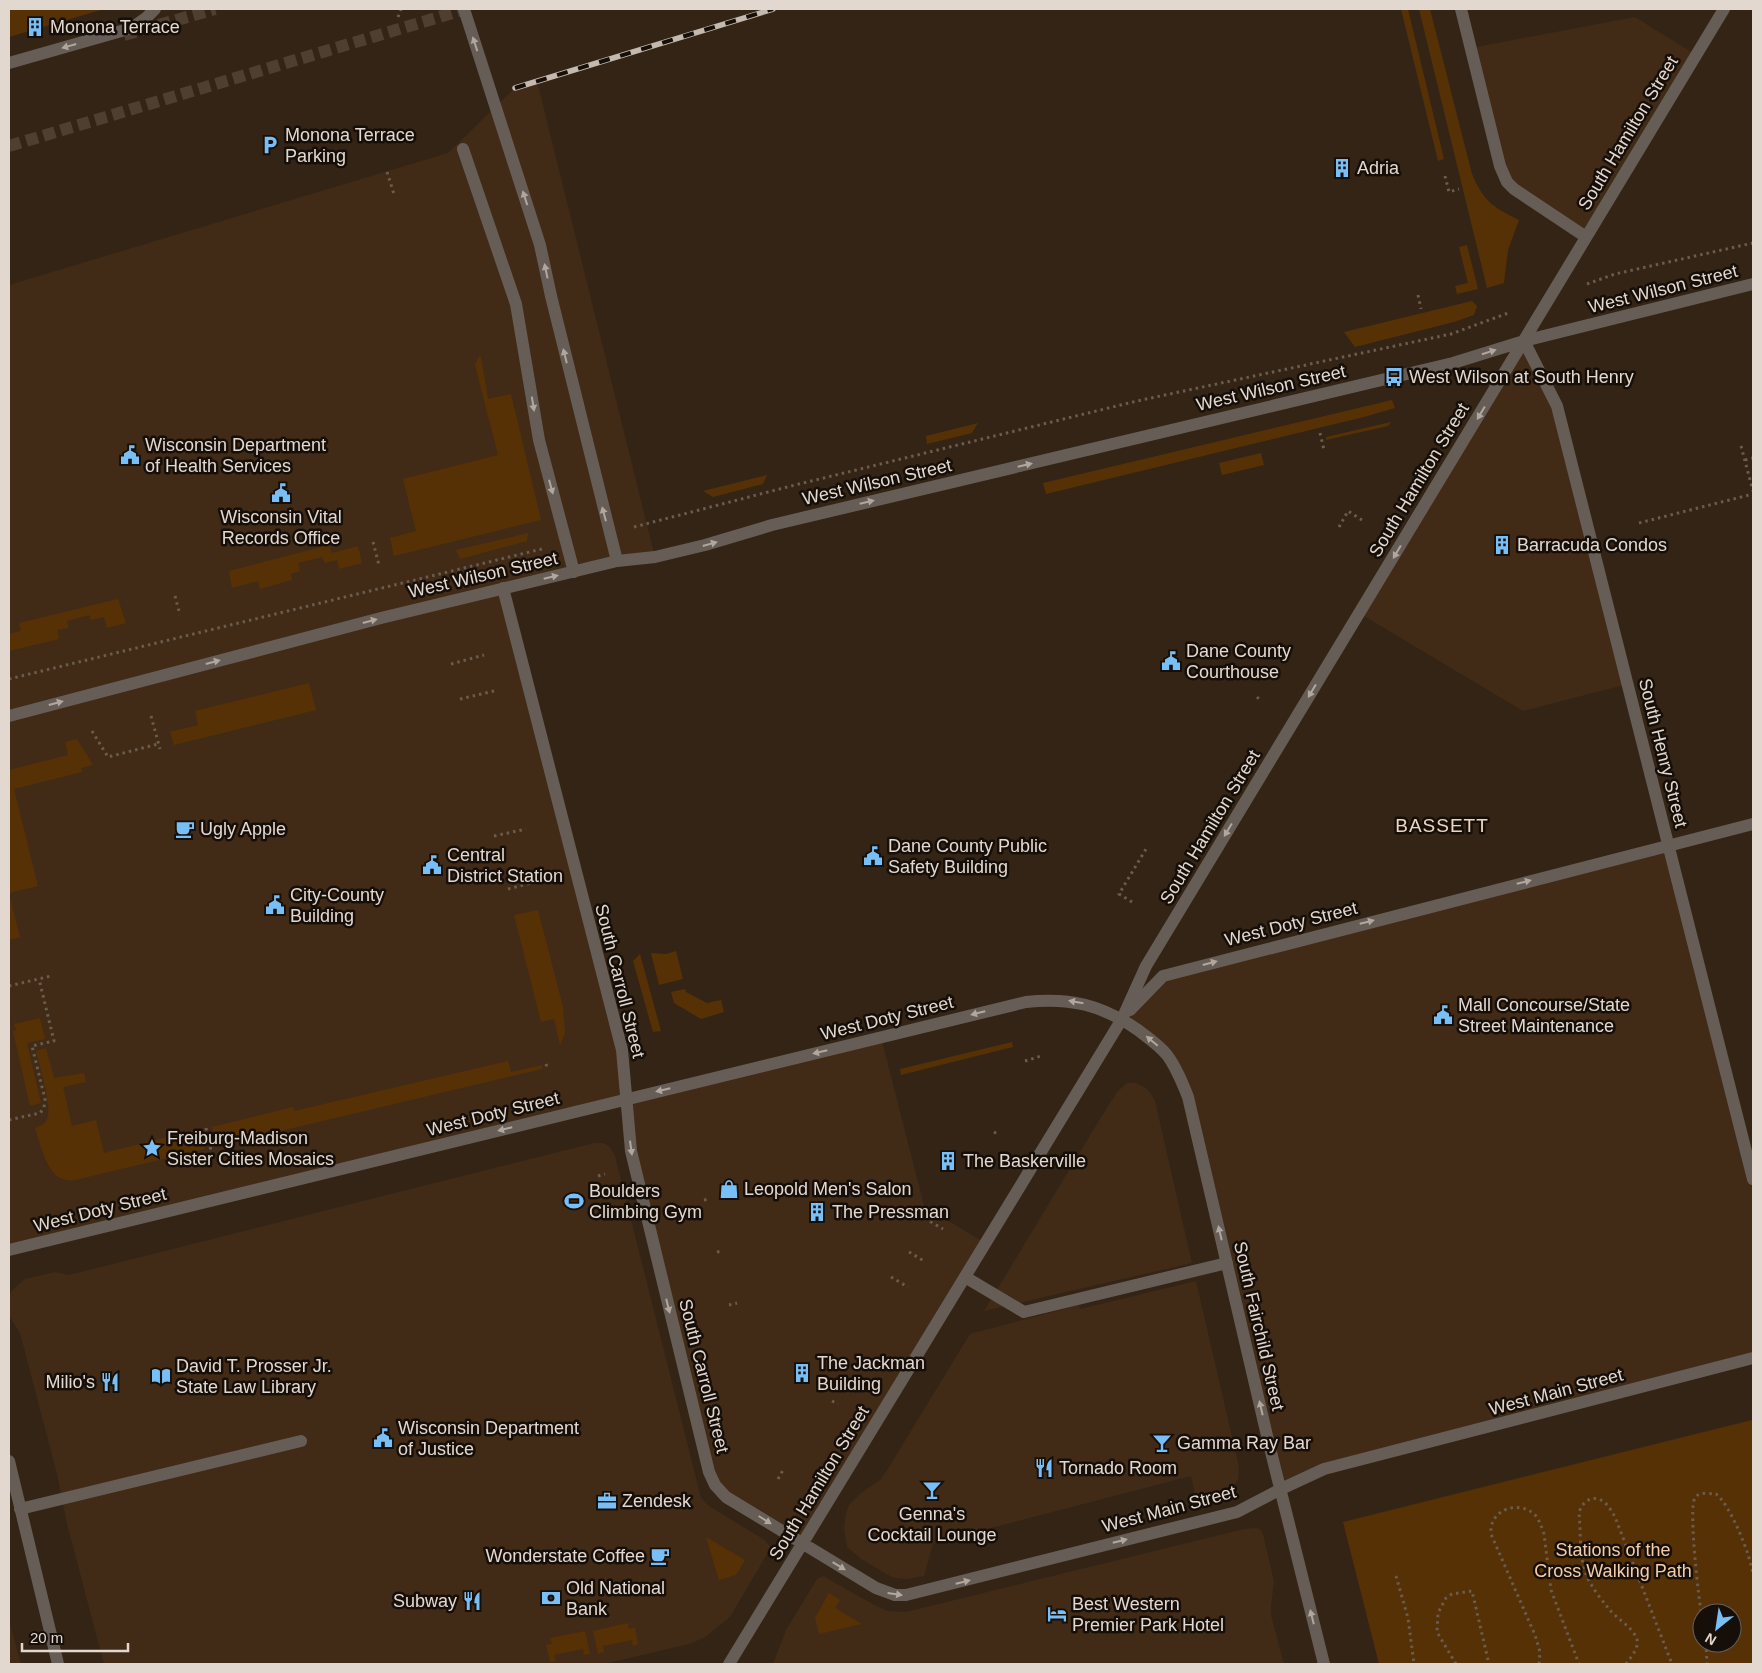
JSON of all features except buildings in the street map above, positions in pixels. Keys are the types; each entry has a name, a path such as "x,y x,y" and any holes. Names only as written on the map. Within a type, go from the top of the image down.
{"street":[{"path":"9,64 132,28 155,9"},
{"path":"464,9 540,245 617,561"},
{"path":"1461,9 1500,166 1507,182 1523,196 1586,237"},
{"name":"South Hamilton Street","path":"729,1664 1122,1019 1146,966 1724,9"},
{"path":"463,150 516,304 539,440 574,572"},
{"name":"West Wilson Street","path":"9,716 381,618 617,561 655,557 705,545 772,525 1454,363 1524,341 1753,284"},
{"name":"South Henry Street","path":"1524,341 1557,406 1753,1179"},
{"name":"South Carroll Street","path":"504,588 566,838 622,1050 631,1151 709,1472 715,1485 726,1497 802,1543"},
{"name":"West Doty Street","path":"9,1250 1026,1002 1048,999 1088,1004 1122,1019 1162,976 1753,824"},
{"name":"South Fairchild Street","path":"1122,1019 1150,1039 1167,1055 1188,1096 1324,1664"},
{"path":"965,1277 1024,1312 1227,1263"},
{"name":"West Main Street","path":"802,1543 881,1590 895,1596 906,1595 1237,1512 1324,1469 1753,1358"},
{"path":"20,1509 301,1441"},
{"path":"9,1461 58,1664"}],"path":[{"path":"398,17 401,9"},
{"path":"387,172 394,194"},
{"path":"1445,176 1449,192 1459,190"},
{"path":"1616,274 1753,243"},
{"path":"1418,295 1421,309"},
{"path":"610,533 791,486 1137,401 1451,334 1503,315"},
{"path":"1320,433 1324,450"},
{"path":"1639,523 1753,492 1741,446"},
{"path":"1745,460 1753,458"},
{"path":"1339,527 1348,511 1365,522"},
{"path":"373,542 379,565"},
{"path":"9,679 567,544"},
{"path":"175,596 180,615"},
{"path":"451,664 484,655"},
{"path":"460,699 494,691"},
{"path":"151,716 160,749"},
{"path":"92,731 108,757 158,744"},
{"path":"494,836 526,829"},
{"path":"1132,902 1119,894 1146,849"},
{"path":"508,889 539,881"},
{"path":"9,986 51,976"},
{"path":"9,1120 40,1113 44,1108 45,1099 32,1046 54,1041 39,978"},
{"path":"1024,1061 1041,1056"},
{"path":"546,1064 548,1070"},
{"path":"206,1128 212,1155"},
{"path":"994,1132 1000,1135"},
{"path":"598,1176 605,1174"},
{"path":"704,1200 710,1199"},
{"path":"919,1214 943,1229"},
{"path":"716,1252 723,1251"},
{"path":"909,1252 924,1261"},
{"path":"891,1277 908,1287"},
{"path":"729,1305 737,1303"},
{"path":"832,1401 838,1404"},
{"path":"778,1479 783,1470"},
{"path":"1700,1603 1694,1539 1693,1504 1695,1497 1701,1493 1716,1494 1725,1502 1750,1558 1753,1576"},
{"path":"1626,1664 1636,1650 1637,1637 1611,1612 1596,1593 1586,1575 1582,1558 1579,1513 1581,1506 1593,1498 1606,1504 1615,1517 1672,1664"},
{"path":"1539,1664 1540,1652 1535,1635 1492,1534 1491,1527 1497,1514 1505,1509 1515,1507 1531,1512 1537,1517 1541,1525 1544,1534 1551,1590 1579,1664"},
{"path":"1396,1576 1408,1618 1414,1664"},
{"path":"1456,1664 1437,1632 1438,1613 1446,1598 1452,1594 1472,1591 1489,1664"}],"shaded area":[{"path":"1635,17 1696,55 1586,237 1507,182 1471,48"},
{"path":"537,81 655,557 504,588 617,1031 626,1099 9,1250 9,285 448,153 515,88"},
{"path":"1524,341 1557,406 1628,684 1523,711 1359,613"},
{"path":"1669,845 1753,1179 1753,1358 1324,1469 1281,1489 1176,1069 1122,1019 1163,976"},
{"path":"881,1037 924,1206 985,1243 802,1543 715,1485 631,1151 626,1099"},
{"path":"1127,1083 1136,1083 1146,1088 1155,1101 1192,1263 984,1311 1100,1119 1117,1092"},
{"path":"594,1143 603,1143 610,1147 615,1156 701,1498 709,1506 763,1539 770,1546 730,1617 704,1638 689,1644 604,1664 104,1664 20,1333 9,1316 9,1297 12,1290 25,1279 55,1272 69,1275"},
{"path":"1196,1281 1239,1467 1238,1480 1223,1497 1209,1501 1201,1500 1195,1494 1191,1476 933,1543 924,1576 907,1579 890,1576 861,1559 847,1547 844,1528 849,1505 884,1475 970,1334 1079,1305 1080,1309"},
{"path":"1257,1528 1263,1534 1274,1581 1271,1615 1284,1664 773,1664 786,1630 820,1577 824,1576 878,1607 888,1611 906,1612 1244,1529"},
{"path":"9,1620 21,1664 9,1664"}],"green space":[{"name":"Monona Terrace","path":"9,9 104,9 9,37"},
{"path":"1401,9 1408,9 1444,159 1438,161"},
{"path":"1419,9 1430,9 1472,174 1476,183 1490,203 1519,220 1508,250 1504,283 1487,288"},
{"path":"1467,245 1478,289 1457,294 1455,286 1468,283 1459,247"},
{"path":"1472,301 1477,306 1474,315 1454,322 1355,347 1344,332"},
{"path":"479,356 481,357 488,399 511,394 541,520 394,556 390,538 416,531 403,479 498,455 475,365"},
{"path":"1392,400 1395,408 1364,417 1046,494 1043,483"},
{"path":"1391,422 1388,426 1326,440 1326,437"},
{"path":"978,423 972,433 927,444 926,436"},
{"path":"1261,453 1264,465 1222,475 1219,463"},
{"path":"767,475 763,484 713,497 703,491"},
{"path":"528,533 527,541 460,559 456,550"},
{"path":"329,545 332,553 358,546 362,563 339,569 337,560 325,563 322,557 298,563 300,571 291,574 292,580 260,589 258,581 232,588 229,571"},
{"path":"118,599 126,623 107,628 104,617 91,620 89,615 67,621 69,628 57,630 59,639 9,651 9,634 21,631 19,623"},
{"path":"309,683 316,710 174,745 170,732 198,725 195,711"},
{"path":"77,739 93,765 81,768 82,772 14,789 38,886 9,893 9,770 68,755 65,742"},
{"path":"9,894 20,937 9,940"},
{"path":"538,910 563,1007 565,1033 560,1045 554,1019 541,1022 514,915"},
{"path":"676,951 683,979 659,985 651,953 666,954"},
{"path":"640,954 661,1031 653,1032 633,961"},
{"path":"685,989 686,992 707,1003 721,1000 724,1012 701,1019 674,1003 671,992"},
{"path":"40,1018 45,1039 27,1043 41,1103 30,1106 13,1031 16,1030 14,1024"},
{"path":"1012,1042 1013,1047 901,1075 900,1069"},
{"path":"46,1048 54,1078 84,1073 86,1082 63,1087 72,1126 96,1120 104,1153 200,1129 205,1149 75,1180 66,1180 58,1177 52,1171 44,1155 35,1128 45,1123 48,1113 47,1096 36,1051"},
{"path":"508,1061 511,1072 542,1065 542,1069 217,1146 212,1127 293,1107 294,1111"},
{"name":"Stations of the Cross Walking Path","path":"1752,1420 1753,1664 1379,1664 1343,1522"},
{"path":"706,1537 745,1560 736,1575 719,1580"},
{"path":"829,1593 840,1600 835,1608 862,1624 819,1634 815,1618"},
{"path":"628,1623 629,1629 635,1627 638,1644 633,1646 632,1640 603,1646 604,1652 598,1654 593,1631"},
{"path":"585,1631 590,1654 584,1655 583,1649 554,1655 556,1661 550,1662 546,1645 552,1644 550,1638"}],"tunnel":[{"path":"124,35 215,9"},
{"path":"9,146 466,9"}],"railway":[{"path":"515,88 773,9"}],"place":[{"name":"Monona Terrace","path":"35,27"},
{"name":"Monona Terrace Parking","path":"270,145"},
{"name":"Adria","path":"1342,168"},
{"name":"West Wilson at South Henry","path":"1394,377"},
{"name":"Wisconsin Department of Health Services","path":"130,455"},
{"name":"Wisconsin Vital Records Office","path":"281,493"},
{"name":"Barracuda Condos","path":"1502,545"},
{"name":"Dane County Courthouse","path":"1171,661"},
{"name":"Ugly Apple","path":"185,829"},
{"name":"Dane County Public Safety Building","path":"873,856"},
{"name":"Central District Station","path":"432,865"},
{"name":"City-County Building","path":"275,905"},
{"name":"Mall Concourse/State Street Maintenance","path":"1443,1015"},
{"name":"Freiburg-Madison Sister Cities Mosaics","path":"152,1148"},
{"name":"The Baskerville","path":"948,1161"},
{"name":"Leopold Men's Salon","path":"729,1189"},
{"name":"Boulders Climbing Gym","path":"574,1201"},
{"name":"The Pressman","path":"817,1212"},
{"name":"The Jackman Building","path":"802,1373"},
{"name":"David T. Prosser Jr. State Law Library","path":"161,1376"},
{"name":"Milio's","path":"110,1382"},
{"name":"Wisconsin Department of Justice","path":"383,1438"},
{"name":"Gamma Ray Bar","path":"1162,1443"},
{"name":"Tornado Room","path":"1044,1468"},
{"name":"Genna's Cocktail Lounge","path":"932,1490"},
{"name":"Zendesk","path":"607,1501"},
{"name":"Wonderstate Coffee","path":"660,1556"},
{"name":"Old National Bank","path":"551,1598"},
{"name":"Subway","path":"472,1601"},
{"name":"Best Western Premier Park Hotel","path":"1057,1614"}],"district":[{"name":"BASSETT","path":"1442,825"}]}
